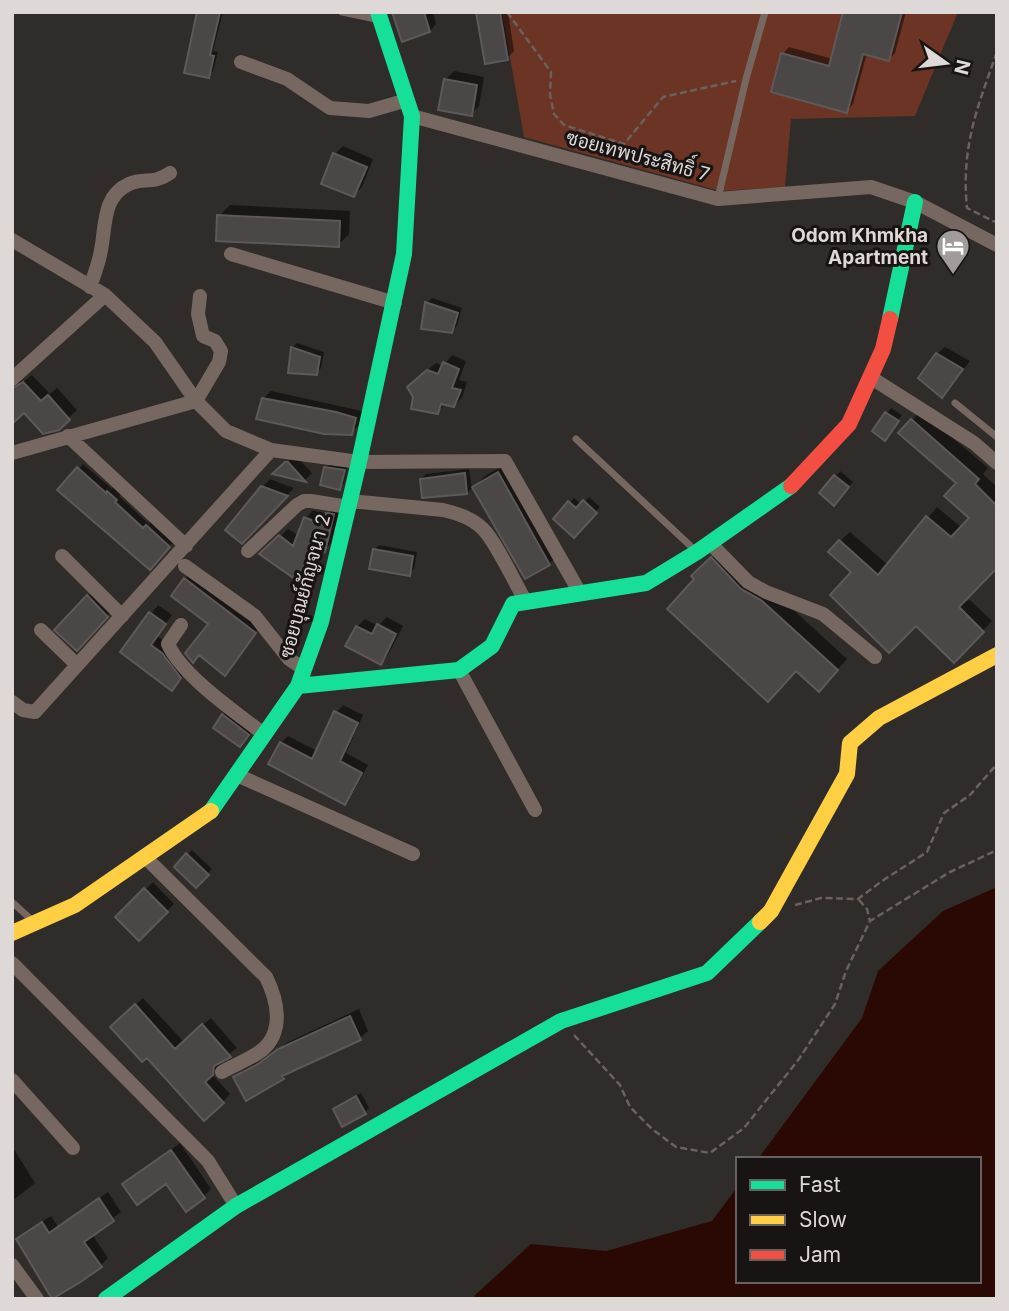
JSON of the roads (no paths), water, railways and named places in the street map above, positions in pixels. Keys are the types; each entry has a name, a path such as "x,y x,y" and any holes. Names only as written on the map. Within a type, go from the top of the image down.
{"street":[{"path":"379,16 412,116"},
{"path":"241,62 287,79 330,108 369,111 407,100"},
{"name":"ซอยเทพประสิทธิ์ 7","path":"412,116 718,199 871,187 915,202 997,245"},
{"name":"ซอยบุณย์กัญจนา 2","path":"12,933 75,905 209,814 298,687 321,622 395,303 404,254 412,116"},
{"path":"90,287 105,233 104,219 108,207 120,190 131,183 154,182 170,173"},
{"path":"298,687 459,670 492,646 513,604 646,583 704,548 797,482 849,424 883,349 915,202"},
{"path":"12,240 105,295 155,342 196,401 226,431 271,450 359,462 505,461 580,593"},
{"path":"231,254 395,303"},
{"path":"12,379 105,295"},
{"path":"12,453 196,401 219,362 221,351 215,341 203,336 198,314 201,296"},
{"path":"870,377 974,443 997,463"},
{"path":"68,436 186,546"},
{"path":"12,702 23,710 35,712 271,450"},
{"path":"248,551 304,501 457,512 484,530 526,602"},
{"path":"704,548 748,582 766,592 823,614 875,657"},
{"path":"62,556 122,616"},
{"path":"185,566 255,616 289,659 304,669"},
{"path":"181,625 168,645 172,652 201,685 265,735"},
{"path":"41,630 77,665"},
{"path":"106,1299 236,1206 561,1021 707,973 771,911 847,774 850,743 879,718 997,655"},
{"path":"459,670 535,810"},
{"path":"237,775 413,855"},
{"path":"145,857 266,977 275,996 277,1018 273,1036 262,1050 222,1072"},
{"path":"12,963 208,1161 236,1206"},
{"path":"12,1080 73,1148"},
{"path":"12,1265 37,1299"}],"lane":[{"path":"342,12 362,18 379,16"},
{"path":"718,199 765,12"},
{"path":"955,403 997,437"},
{"path":"576,439 704,548"},
{"path":"12,902 35,923"}],"place":[{"name":"Odom Khmkha Apartment","path":"953,276"}]}
